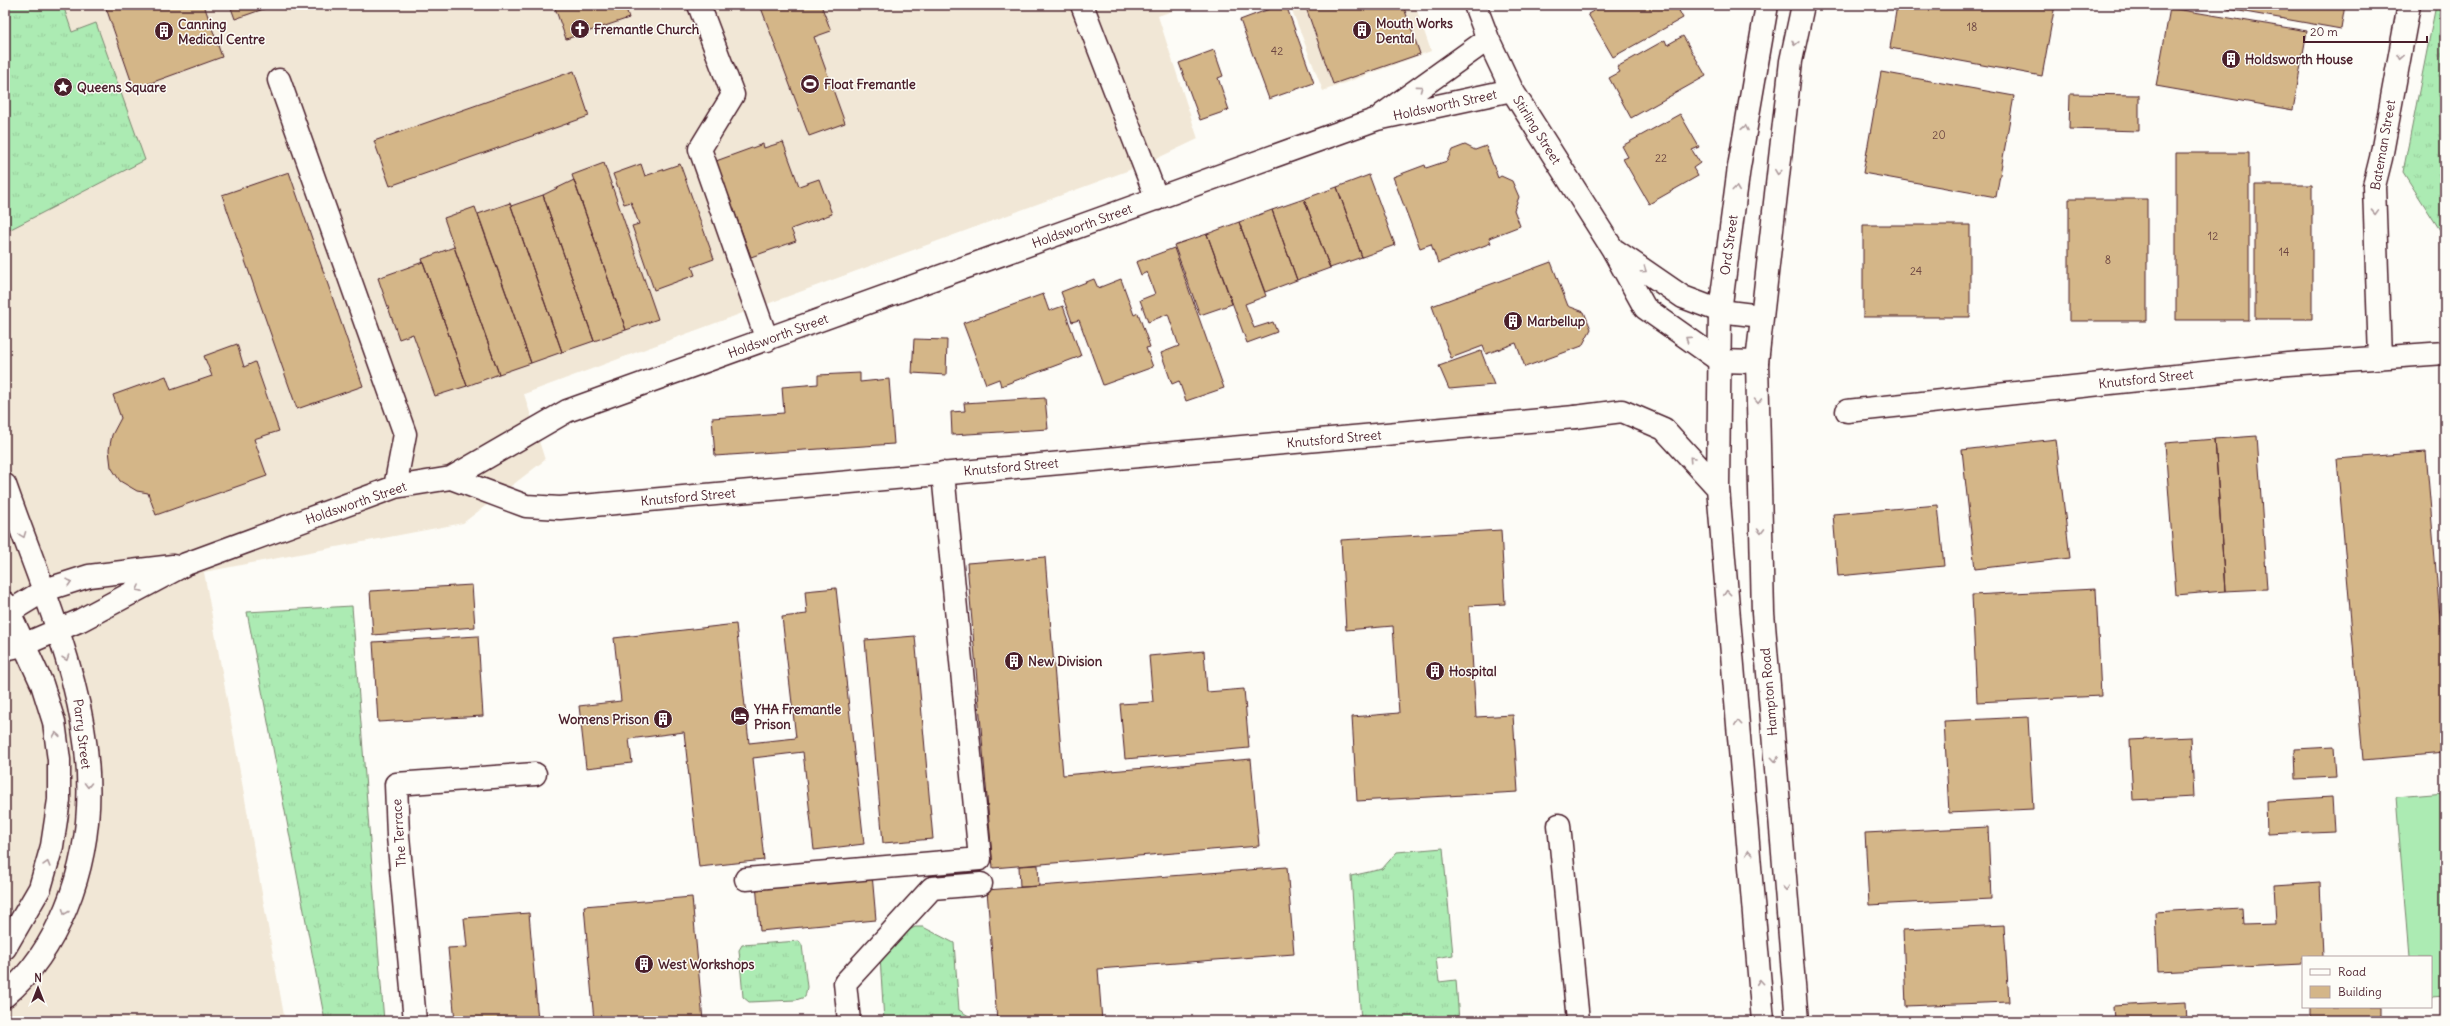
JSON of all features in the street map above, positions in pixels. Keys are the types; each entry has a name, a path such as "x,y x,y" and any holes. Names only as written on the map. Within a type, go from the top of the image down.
{"street":[{"path":"699,5 732,95 700,149 767,340"},
{"path":"1082,5 1157,199"},
{"name":"Stirling Street","path":"1474,5 1488,40 1512,90 1612,248 1645,308 1720,361"},
{"name":"Ord Street","path":"1718,488 1720,311 1739,167 1767,5"},
{"path":"1720,361 1757,362 1791,61 1804,5"},
{"name":"Bateman Street","path":"2380,358 2374,186 2381,158 2409,5"},
{"name":"Holdsworth Street","path":"1377,119 1488,40"},
{"path":"279,80 405,434 395,487"},
{"name":"Holdsworth Street","path":"14,647 57,630 104,608 186,564 395,487 451,478 567,412 1377,119 1512,90"},
{"name":"Stirling Street","path":"1612,248 1683,297 1720,311 1761,316"},
{"name":"Knutsford Street","path":"1847,412 2288,364 2445,353"},
{"name":"Hampton Road","path":"1757,362 1762,613 1797,1021"},
{"name":"Knutsford Street","path":"451,478 526,506 560,508 1622,412 1664,428 1718,488"},
{"path":"746,879 980,859 943,474"},
{"name":"Parry Street","path":"5,485 45,590 70,669 82,716 88,758 86,846 77,881 57,930 25,979 5,996"},
{"path":"1718,488 1763,1021"},
{"name":"Holdsworth Street","path":"7,607 45,590 89,576 186,564"},
{"name":"Parry Street","path":"5,948 40,888 52,846 59,800 59,760 54,722 42,684 14,647 7,607"},
{"name":"The Terrace","path":"415,1021 398,836 396,784 535,774"},
{"path":"1559,825 1578,1021"},
{"path":"849,1021 845,983 932,888 982,884"}],"shaded area":[{"path":"5,5 1189,5 1158,16 1198,139 1143,165 524,394 545,460 463,523 204,572 285,1021 5,1021"},
{"name":"Mouth Works Dental","path":"1290,5 1415,5 1431,51 1323,91"}],"green space":[{"name":"Queens Square","path":"5,5 71,5 64,8 72,32 96,23 145,160 5,232"},
{"path":"2436,5 2445,5 2445,235 2440,230 2403,172"},
{"path":"352,606 384,1021 325,1021 247,612"},
{"path":"2445,793 2445,996 2432,997 2432,956 2409,956 2396,797"},
{"path":"1443,848 1453,955 1436,958 1439,982 1456,980 1459,1021 1361,1021 1351,876 1382,869 1397,852"},
{"path":"915,927 923,927 954,943 959,1010 977,1021 884,1021 880,957 903,933"},
{"path":"799,941 802,945 807,987 805,997 796,1000 749,1002 743,997 739,950 742,945"}],"building":[{"name":"Canning Medical Centre","path":"105,5 204,5 222,57 134,89"},
{"path":"230,5 275,5 235,19"},
{"name":"Fremantle Church","path":"554,5 625,5 629,18 566,39"},
{"name":"Float Fremantle","path":"760,5 821,5 831,31 814,37 845,123 809,136"},
{"path":"1280,5 1286,5 1314,83 1269,99 1240,20"},
{"name":"Mouth Works Dental","path":"1305,5 1403,5 1420,54 1333,84"},
{"path":"1604,5 1676,5 1683,18 1613,57 1588,14"},
{"path":"1897,5 2055,5 2042,76 1890,48"},
{"path":"2229,5 2345,5 2341,29 2228,9"},
{"name":"Holdsworth House","path":"2170,8 2307,31 2293,110 2156,86"},
{"path":"1683,36 1706,76 1631,118 1609,78 1620,72 1617,67 1665,40 1667,45"},
{"path":"1214,50 1223,76 1218,78 1229,110 1200,120 1179,63"},
{"path":"574,71 589,116 390,186 374,141"},
{"path":"1881,72 2014,96 1996,197 1863,173"},
{"path":"2070,94 2139,95 2139,131 2069,129"},
{"path":"1680,114 1699,147 1692,150 1700,163 1693,168 1698,176 1649,204 1623,159 1628,157 1622,146"},
{"path":"783,142 799,186 819,179 832,214 791,229 796,241 751,257 716,161 763,144 764,148"},
{"path":"1465,145 1475,150 1486,146 1498,178 1501,176 1512,181 1519,197 1514,210 1520,226 1489,238 1491,243 1438,263 1431,244 1420,248 1393,177 1425,165 1426,168 1447,161 1452,150"},
{"path":"2176,153 2249,153 2249,320 2176,320"},
{"path":"604,163 658,319 626,330 572,175"},
{"path":"641,164 645,176 680,164 714,259 692,267 695,275 654,290 632,226 639,224 631,202 624,204 613,174"},
{"path":"289,172 363,386 297,409 222,195"},
{"path":"1369,175 1395,245 1362,257 1337,187"},
{"path":"574,180 626,330 594,341 543,195"},
{"path":"2255,185 2312,185 2312,319 2255,319"},
{"path":"1337,187 1362,257 1330,268 1304,199"},
{"path":"543,195 594,341 562,352 511,206"},
{"path":"1304,199 1330,268 1297,280 1272,210"},
{"path":"2069,199 2147,199 2147,321 2069,321"},
{"path":"510,203 562,352 531,363 478,214"},
{"path":"475,207 531,363 499,374 444,218"},
{"path":"1272,210 1297,280 1265,292 1239,222"},
{"path":"1239,222 1266,296 1245,304 1254,328 1273,322 1277,332 1247,343 1207,234"},
{"path":"1863,225 1970,225 1970,317 1863,317"},
{"path":"1207,234 1232,304 1200,315 1174,245"},
{"path":"454,247 499,374 467,386 422,259"},
{"path":"1174,248 1224,388 1186,401 1179,381 1172,384 1161,353 1179,346 1168,314 1148,322 1140,300 1155,294 1147,272 1141,275 1136,262"},
{"path":"423,262 467,386 435,396 413,334 399,339 378,278"},
{"name":"Marbellup","path":"1551,262 1568,306 1584,312 1591,329 1582,346 1525,367 1516,343 1486,354 1483,346 1451,358 1432,306"},
{"path":"1094,279 1098,288 1121,279 1134,315 1138,313 1150,347 1146,348 1153,367 1103,385 1079,320 1072,322 1061,292"},
{"path":"1043,294 1049,311 1063,306 1081,356 1001,386 999,379 986,384 963,323"},
{"path":"914,339 947,340 946,375 912,373"},
{"path":"237,344 244,367 255,362 279,431 254,439 267,476 156,515 148,493 137,491 120,481 111,467 109,450 112,435 121,418 113,395 166,376 171,390 212,376 204,356"},
{"path":"1481,351 1494,385 1449,389 1439,366"},
{"path":"860,373 860,382 889,379 894,444 715,456 712,418 784,413 782,387 818,384 818,375"},
{"path":"1045,398 1048,429 952,435 951,412 965,411 964,403"},
{"path":"2257,436 2267,589 2225,591 2215,439"},
{"path":"2056,439 2070,558 1975,569 1962,450"},
{"path":"2215,439 2225,591 2176,595 2165,443"},
{"path":"2426,452 2445,678 2445,753 2363,760 2337,459"},
{"path":"1938,505 1944,566 1838,576 1833,514"},
{"name":"Hospital","path":"1501,530 1505,604 1469,606 1476,717 1513,715 1518,792 1357,801 1352,717 1399,713 1393,626 1346,630 1341,540"},
{"name":"New Division","path":"1045,557 1063,775 1251,759 1259,846 993,868 967,563"},
{"path":"472,585 475,627 373,635 370,591"},
{"name":"Womens Prison","path":"836,588 864,844 814,850 803,752 753,758 764,860 699,867 684,732 629,739 632,763 586,768 579,706 621,701 614,638 736,624 749,743 796,738 782,617 807,614 805,591"},
{"path":"2096,589 2101,696 1977,702 1972,595"},
{"path":"478,636 483,716 378,722 373,642"},
{"path":"915,636 933,839 883,843 865,640"},
{"path":"1204,651 1207,692 1244,689 1249,748 1125,759 1120,704 1153,702 1149,656"},
{"path":"2028,717 2033,809 1949,813 1944,721"},
{"path":"2191,737 2194,797 2133,800 2130,740"},
{"path":"2334,747 2336,777 2296,779 2295,749"},
{"path":"2332,797 2334,831 2267,834 2266,801"},
{"path":"1988,827 1991,899 1869,905 1865,833"},
{"path":"1038,865 1039,886 1020,887 1019,866"},
{"path":"1287,867 1294,954 1098,969 1102,1021 997,1021 987,890"},
{"path":"872,874 876,920 760,931 756,884"},
{"path":"2320,882 2323,956 2302,956 2302,964 2158,971 2155,912 2242,907 2243,925 2276,924 2274,885"},
{"name":"West Workshops","path":"692,897 703,1021 594,1021 584,906"},
{"path":"529,913 538,1021 455,1021 448,948 467,947 464,918"},
{"path":"2004,925 2009,1002 1906,1006 1903,930"},
{"path":"2185,1002 2186,1021 2114,1021 2113,1006"},
{"path":"2311,1008 2381,1008 2381,1021 2311,1021"}],"place":[{"name":"Fremantle Church","path":"580,29"},
{"name":"Mouth Works Dental","path":"1362,30"},
{"name":"Canning Medical Centre","path":"164,31"},
{"name":"Holdsworth House","path":"2231,59"},
{"name":"Float Fremantle","path":"810,84"},
{"name":"Queens Square","path":"63,87"},
{"name":"Marbellup","path":"1513,321"},
{"name":"New Division","path":"1014,661"},
{"name":"Hospital","path":"1435,671"},
{"name":"YHA Fremantle Prison","path":"740,716"},
{"name":"Womens Prison","path":"663,719"},
{"name":"West Workshops","path":"644,964"}]}
